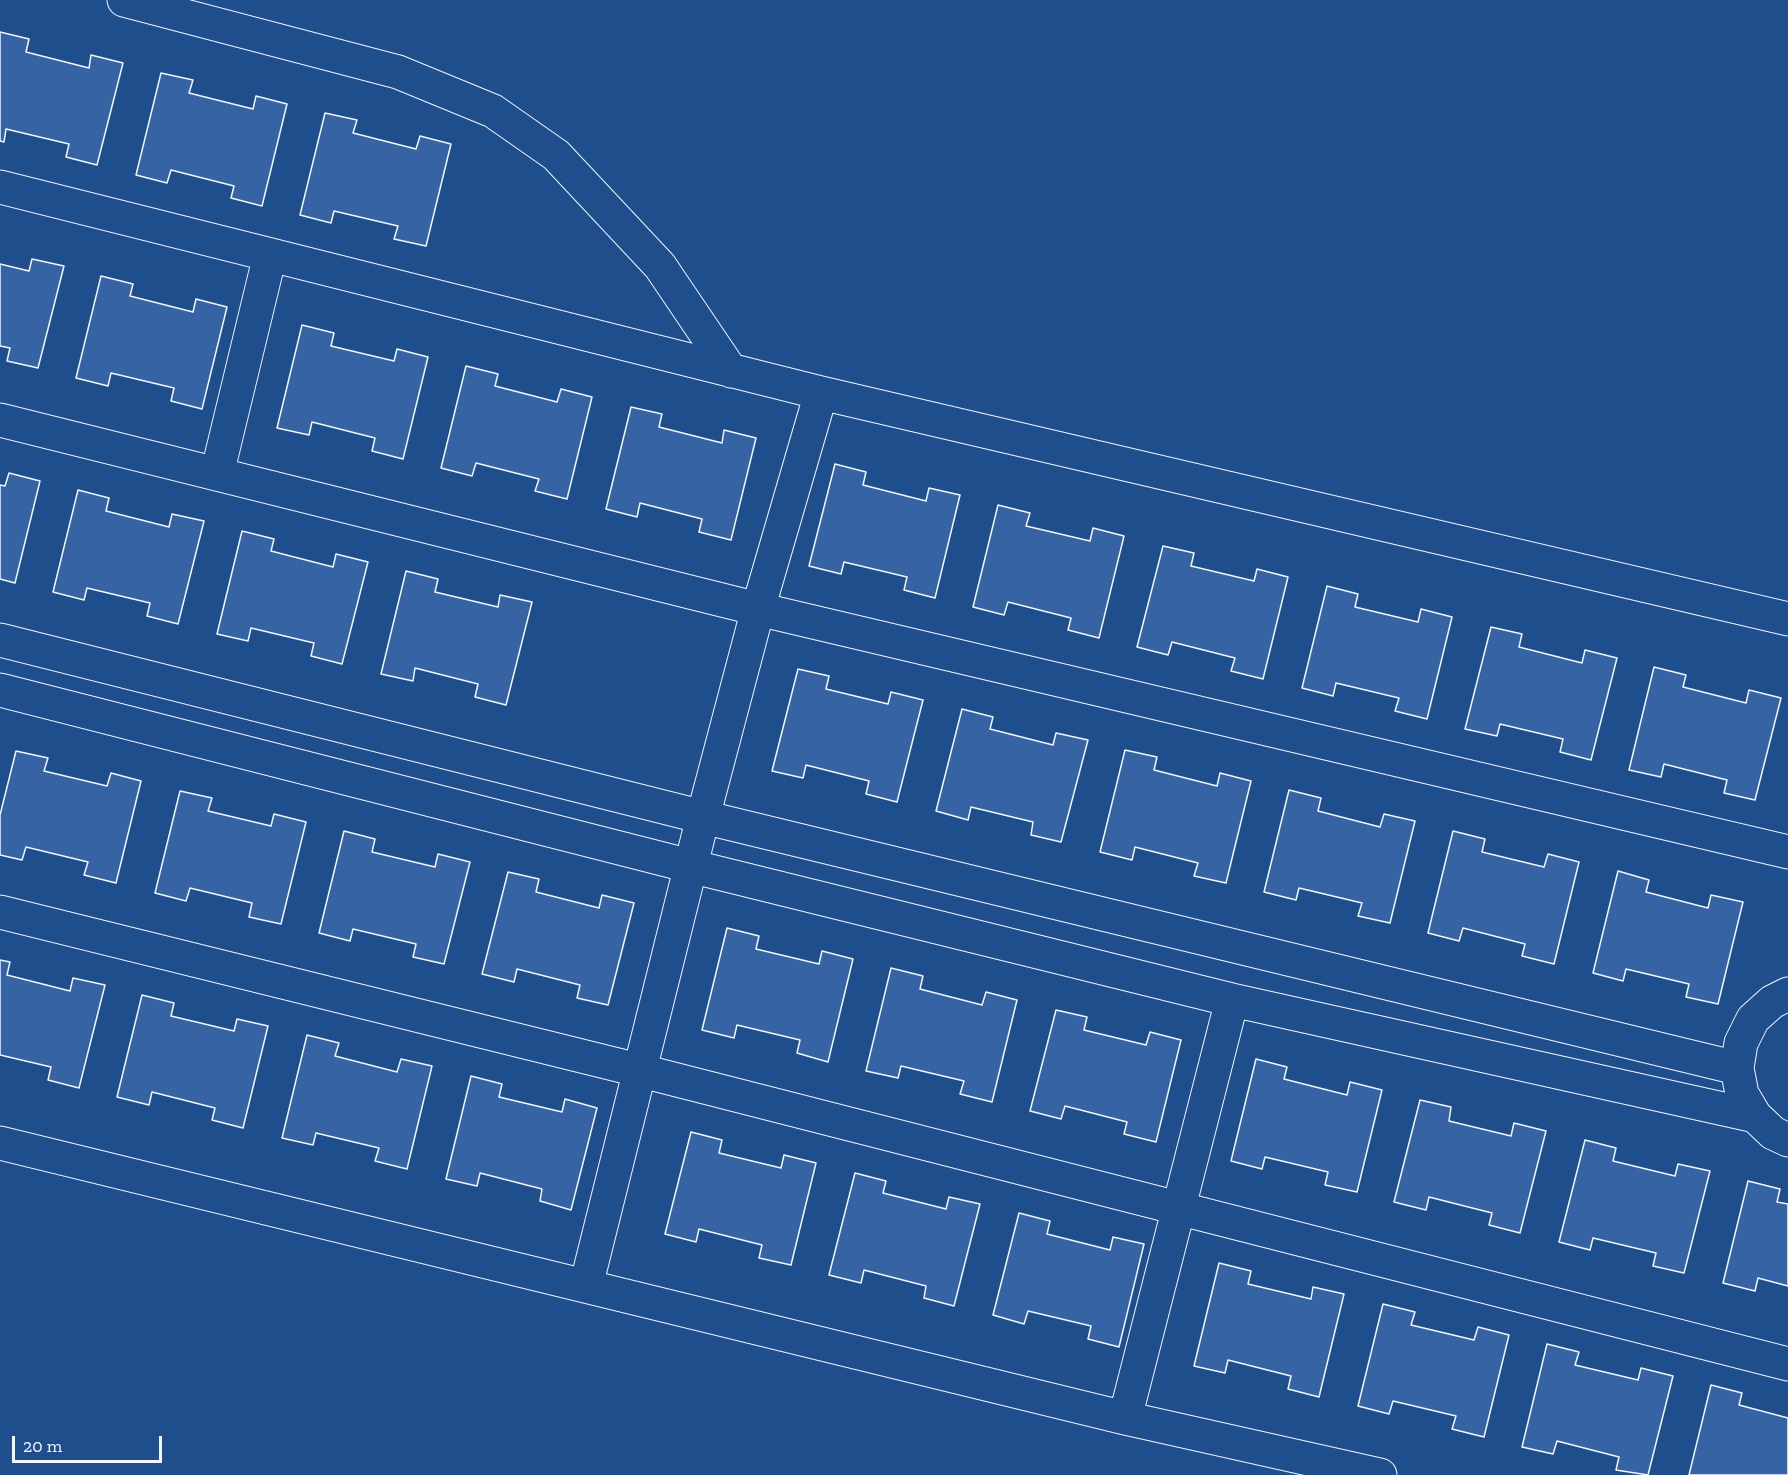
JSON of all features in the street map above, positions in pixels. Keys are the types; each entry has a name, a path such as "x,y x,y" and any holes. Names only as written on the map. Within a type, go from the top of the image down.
{"street":[{"path":"123,0 398,72 493,111 556,155 660,266 731,371"},
{"path":"0,187 821,393 1788,619"},
{"path":"217,474 270,255"},
{"path":"586,1286 690,866 758,609 821,393"},
{"path":"0,420 758,609 1788,852"},
{"path":"0,640 703,817 1737,1068"},
{"path":"0,690 690,866 1232,1000 1755,1116"},
{"path":"0,912 638,1070 1788,1364"},
{"path":"1788,994 1772,1002 1753,1019 1741,1043 1737,1068 1742,1094 1755,1116 1773,1133 1788,1140"},
{"path":"1125,1418 1176,1208 1232,1000"},
{"path":"0,1143 1125,1418 1380,1475"}],"building":[{"path":"0,32 29,39 26,52 89,68 91,55 123,63 97,165 66,157 69,144 6,129 4,142 0,141"},
{"path":"161,73 193,80 189,93 253,109 256,96 287,104 262,206 231,198 234,186 171,170 167,183 136,175"},
{"path":"325,113 357,120 353,133 416,149 420,136 451,144 426,246 394,239 398,226 334,211 331,223 300,215"},
{"path":"32,259 64,266 38,368 7,361 10,348 0,346 0,264 29,271"},
{"path":"101,276 133,284 130,296 193,312 196,299 227,307 202,409 171,401 174,388 111,373 108,386 76,378"},
{"path":"302,325 334,333 331,346 394,361 397,349 428,357 403,459 372,451 375,438 312,422 309,435 277,428"},
{"path":"466,366 498,374 495,386 557,402 561,389 592,397 567,499 535,491 539,479 476,463 472,476 441,468"},
{"path":"631,407 662,414 659,427 722,443 724,430 756,438 731,540 699,532 702,519 640,503 637,517 606,509"},
{"path":"835,464 866,472 863,485 926,501 929,488 960,495 935,598 904,590 907,577 844,562 841,574 809,566"},
{"path":"9,473 40,481 15,583 0,579 0,485 5,486"},
{"path":"78,490 109,498 106,511 169,527 172,514 204,521 178,624 147,616 150,603 87,588 84,600 53,592"},
{"path":"998,505 1030,513 1026,526 1090,541 1093,528 1124,536 1099,638 1068,630 1071,618 1008,602 1004,615 973,607"},
{"path":"242,531 274,539 271,551 333,567 336,554 368,562 342,664 311,656 314,643 251,628 248,641 217,634"},
{"path":"1163,546 1194,553 1191,566 1254,581 1257,569 1288,577 1263,679 1231,671 1235,658 1172,642 1168,655 1137,647"},
{"path":"406,571 438,579 435,592 498,607 500,595 532,602 506,705 475,697 478,684 415,668 413,681 381,674"},
{"path":"1327,586 1358,594 1355,607 1418,622 1421,609 1452,617 1427,719 1395,711 1399,698 1336,683 1333,696 1302,688"},
{"path":"1491,627 1522,634 1519,647 1582,663 1585,650 1617,658 1591,760 1560,752 1563,739 1500,724 1497,736 1465,729"},
{"path":"1654,667 1686,675 1683,687 1746,703 1749,690 1781,698 1755,800 1724,793 1727,780 1664,764 1661,777 1629,770"},
{"path":"798,669 829,676 826,689 888,704 891,692 923,700 897,802 866,794 869,781 806,765 803,778 772,771"},
{"path":"962,709 993,717 990,729 1053,745 1056,733 1088,740 1061,842 1031,835 1033,822 971,807 968,820 936,811"},
{"path":"1125,750 1157,757 1154,770 1217,786 1220,773 1251,781 1226,883 1194,876 1198,863 1135,847 1132,860 1100,852"},
{"path":"16,751 48,758 44,771 107,786 111,773 141,781 116,883 84,875 88,862 26,847 22,860 0,855 0,815"},
{"path":"1289,790 1321,798 1318,811 1380,827 1384,814 1415,821 1390,923 1358,916 1362,903 1299,888 1296,900 1264,892"},
{"path":"180,791 212,798 208,811 271,826 274,814 306,822 281,924 249,917 252,903 190,888 186,901 155,893"},
{"path":"344,831 375,839 372,852 435,867 438,854 470,862 444,964 413,957 416,944 353,929 350,941 319,933"},
{"path":"1453,831 1485,839 1482,852 1544,867 1548,854 1579,862 1554,964 1522,956 1525,944 1463,928 1459,941 1428,933"},
{"path":"1618,871 1649,880 1646,892 1708,908 1711,895 1743,902 1718,1004 1686,997 1689,984 1626,969 1623,981 1593,973"},
{"path":"508,872 539,879 536,892 599,908 602,895 634,903 608,1005 577,998 580,985 517,969 514,982 482,974"},
{"path":"727,928 759,936 756,949 819,964 822,951 853,959 828,1062 797,1053 800,1040 737,1025 734,1038 702,1030"},
{"path":"0,960 10,962 7,975 70,991 73,978 105,985 79,1088 48,1080 51,1067 0,1055"},
{"path":"891,968 923,976 920,989 982,1005 986,992 1017,1000 992,1102 960,1094 964,1081 901,1066 898,1078 866,1071"},
{"path":"142,995 174,1003 171,1016 234,1031 237,1019 268,1026 243,1128 212,1120 215,1108 152,1092 149,1105 117,1097"},
{"path":"1056,1010 1087,1017 1084,1030 1146,1045 1150,1032 1181,1040 1156,1142 1124,1134 1127,1122 1065,1106 1061,1119 1030,1111"},
{"path":"307,1035 339,1043 335,1056 397,1072 401,1059 432,1066 407,1169 375,1161 379,1148 316,1133 313,1145 282,1138"},
{"path":"1256,1059 1287,1067 1284,1079 1347,1095 1350,1082 1382,1090 1357,1192 1325,1185 1328,1172 1265,1157 1262,1169 1231,1161"},
{"path":"471,1076 502,1084 499,1097 562,1112 565,1099 597,1108 571,1210 540,1201 542,1189 480,1173 477,1186 446,1179"},
{"path":"1420,1100 1451,1107 1449,1121 1511,1136 1514,1123 1546,1131 1520,1233 1489,1225 1492,1213 1429,1197 1426,1210 1394,1202"},
{"path":"691,1132 722,1140 719,1153 781,1168 784,1155 816,1163 791,1265 759,1258 762,1245 699,1229 696,1242 665,1234"},
{"path":"1585,1140 1616,1148 1613,1161 1675,1176 1678,1164 1710,1171 1684,1273 1653,1266 1656,1253 1593,1238 1590,1250 1559,1242"},
{"path":"855,1173 886,1181 883,1193 946,1209 949,1197 980,1204 954,1306 924,1298 926,1286 864,1270 861,1283 829,1275"},
{"path":"1748,1181 1780,1189 1777,1202 1788,1204 1788,1286 1758,1278 1755,1291 1723,1283"},
{"path":"1019,1213 1050,1221 1047,1234 1110,1250 1113,1237 1144,1244 1119,1347 1088,1339 1091,1326 1028,1311 1024,1324 993,1315"},
{"path":"1219,1263 1251,1271 1248,1284 1311,1299 1313,1287 1344,1294 1319,1397 1288,1389 1291,1376 1228,1360 1225,1373 1194,1366"},
{"path":"1383,1304 1415,1312 1411,1325 1474,1340 1478,1327 1509,1335 1484,1437 1452,1429 1456,1416 1393,1401 1389,1414 1358,1406"},
{"path":"1547,1344 1579,1352 1575,1365 1638,1380 1641,1368 1673,1376 1648,1475 1616,1470 1619,1457 1557,1441 1553,1454 1522,1447"},
{"path":"1711,1385 1742,1393 1739,1405 1788,1418 1788,1475 1689,1475"}]}
